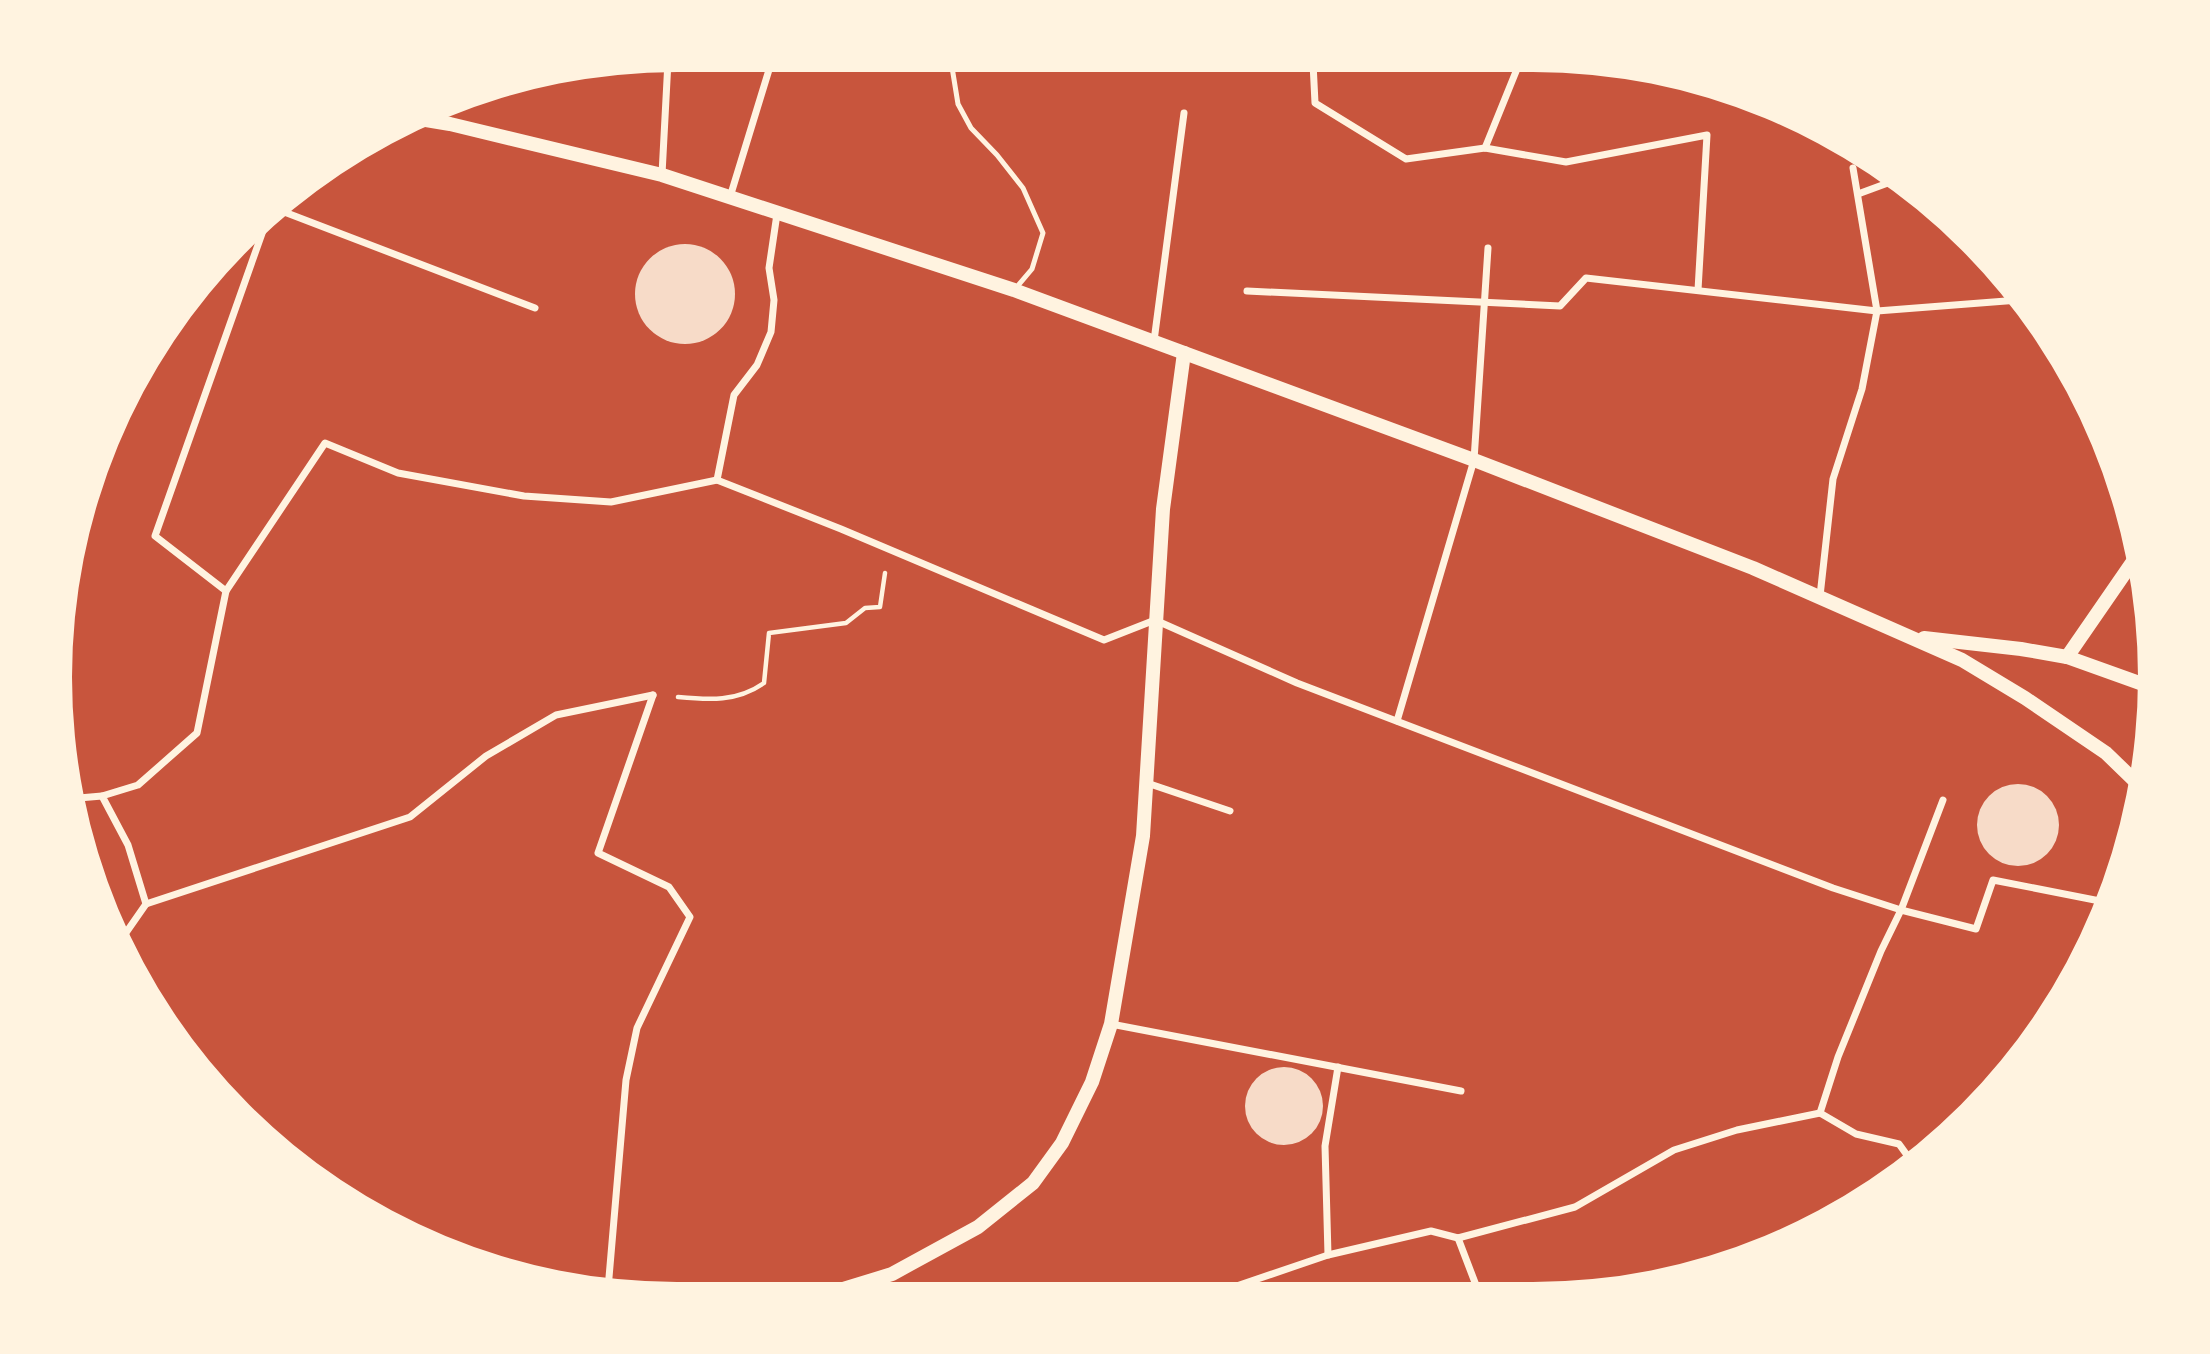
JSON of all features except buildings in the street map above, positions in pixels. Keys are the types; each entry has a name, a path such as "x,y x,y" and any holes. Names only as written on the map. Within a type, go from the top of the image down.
{"main road":[{"path":"437,122 662,175 1014,290 1474,460 1753,568 1962,660 2025,698 2106,753 2130,776"},
{"path":"866,1282 892,1274 978,1227 1032,1184 1062,1143 1092,1082 1111,1024 1143,836 1163,509 1184,353"},
{"path":"2067,657 2128,568"},
{"path":"1909,636 2067,657 2138,682"}],"street":[{"path":"662,175 667,72"},
{"path":"729,198 768,72"},
{"path":"1313,72 1315,103 1406,159 1485,148 1566,162 1707,135 1698,290"},
{"path":"1485,148 1516,72"},
{"path":"1154,341 1184,113"},
{"path":"1820,596 1833,479 1862,389 1877,311 1853,168"},
{"path":"1857,194 1884,184"},
{"path":"288,214 536,308"},
{"path":"717,480 734,395 757,365 771,332 774,300 769,268 776,214"},
{"path":"226,591 155,536 260,239"},
{"path":"1397,721 1474,460 1488,248"},
{"path":"1247,291 1560,306 1586,278 1877,311 2007,301"},
{"path":"84,798 102,796 138,785 197,733 226,591 325,443 398,473 524,496 611,502 717,480 888,548 1104,640 1155,621 1297,683 1833,888 1901,910 1976,929 1993,880 2095,900"},
{"path":"127,930 146,904 410,817 486,756 556,715 653,695"},
{"path":"609,1278 626,1080 637,1028 691,917 669,887 598,853 653,695"},
{"path":"1147,783 1230,811"},
{"path":"102,796 128,845 146,904"},
{"path":"1820,1113 1838,1057 1881,951 1901,910 1942,800"},
{"path":"1111,1024 1461,1091"},
{"path":"1328,1255 1325,1146 1338,1067"},
{"path":"1248,1282 1328,1255 1431,1231 1458,1238 1575,1207 1674,1150 1737,1130 1820,1113 1856,1134 1899,1144 1906,1153"},
{"path":"1458,1238 1475,1282"}],"lane":[{"path":"953,72 958,104 971,128 1023,188 1043,233 1032,269 1014,290"}],"path":[{"path":"653,695 713,701 749,694 764,683 769,633 846,623 865,608 880,607 888,548"}]}
